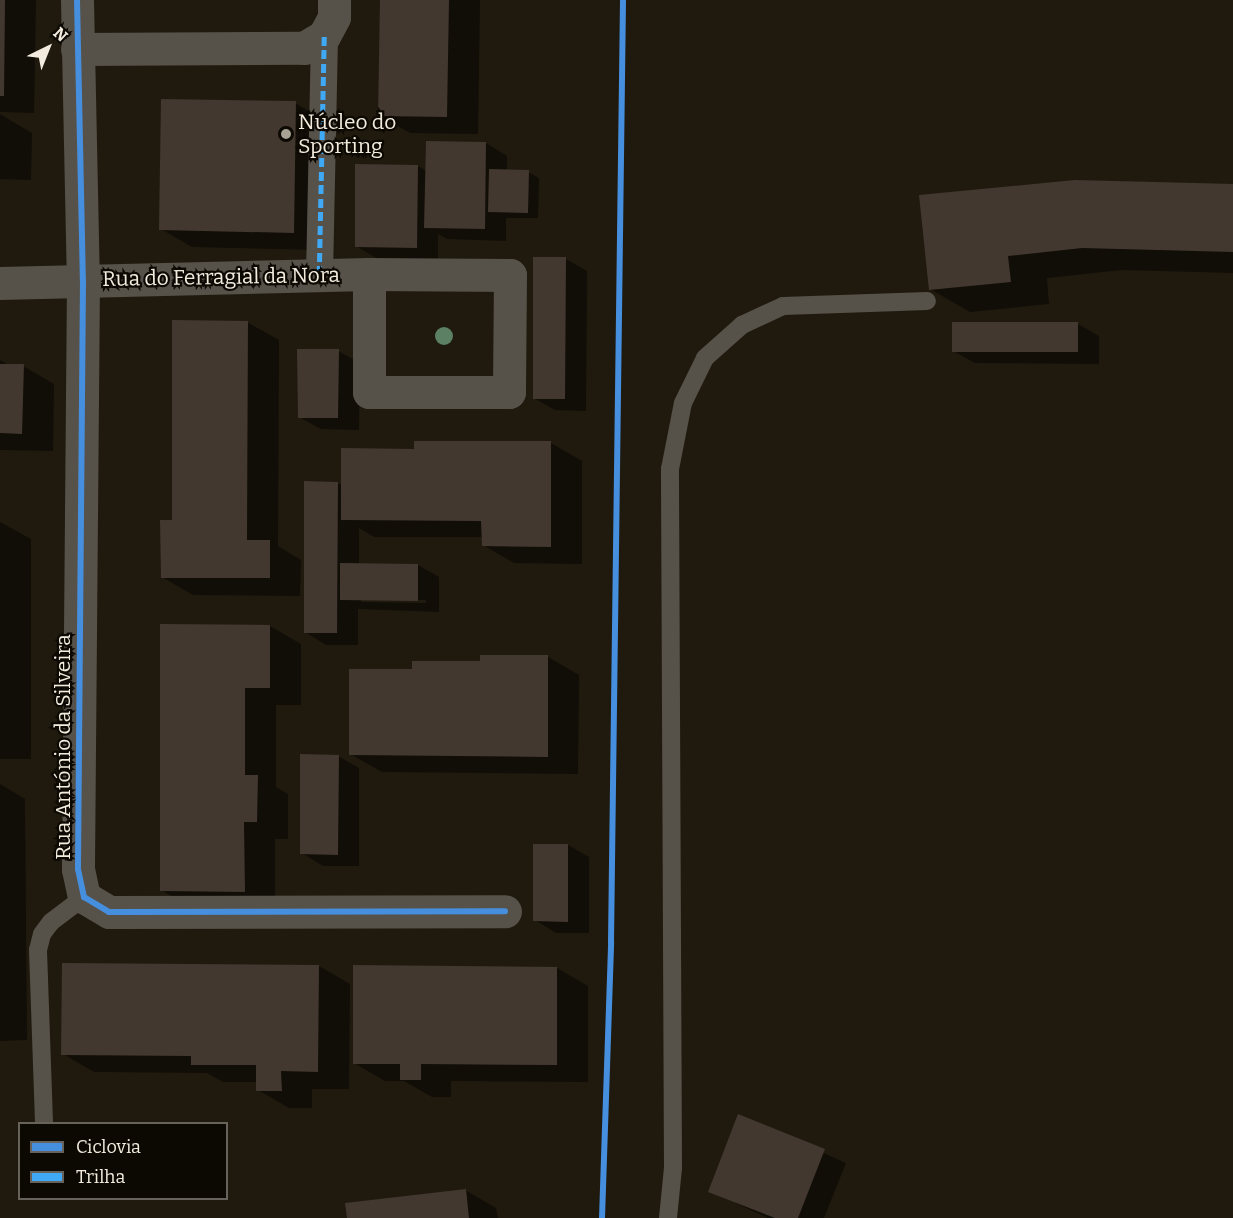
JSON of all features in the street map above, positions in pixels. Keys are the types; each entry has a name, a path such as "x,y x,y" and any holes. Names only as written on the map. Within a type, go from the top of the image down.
{"street":[{"name":"Rua António da Silveira","path":"77,0 84,281 78,869 84,897"},
{"path":"320,275 324,36 334,17 334,0"},
{"path":"77,49 304,48 324,36"},
{"name":"Rua do Ferragial da Nora","path":"0,283 369,274 510,276 509,392 369,392 369,274"},
{"path":"84,897 109,912 505,911"}],"lane":[{"path":"668,1218 673,1168 670,469 683,402 705,358 742,325 783,306 927,301"},
{"path":"44,1122 38,950 42,934 51,922 84,897"}],"building":[{"path":"0,0 5,0 4,96 0,96"},
{"path":"380,0 449,0 447,117 378,116"},
{"path":"161,99 296,101 294,233 159,230"},
{"path":"426,141 486,142 485,229 424,228"},
{"path":"355,164 418,165 417,248 355,247"},
{"path":"489,169 529,170 528,213 488,212"},
{"path":"1075,180 1233,184 1233,252 1082,248 1008,256 1011,282 929,290 919,195"},
{"path":"533,257 566,257 565,399 533,399"},
{"path":"172,320 248,321 247,540 270,540 270,578 161,578 160,520 172,520"},
{"path":"952,322 1078,322 1078,352 952,352"},
{"path":"297,349 339,349 338,418 298,418"},
{"path":"0,364 24,364 22,434 0,433"},
{"path":"414,441 551,441 551,547 482,546 481,521 341,520 341,448 414,449"},
{"path":"304,481 338,482 337,633 304,633"},
{"path":"340,563 418,564 418,601 340,600"},
{"path":"160,624 270,625 270,688 245,688 245,775 258,775 257,822 244,822 245,892 160,891"},
{"path":"480,655 548,655 548,757 349,755 349,669 412,669 412,661 480,661"},
{"path":"300,754 339,755 338,855 300,854"},
{"path":"533,844 568,844 568,922 533,921"},
{"path":"62,963 319,965 318,1072 281,1071 282,1091 256,1091 256,1065 191,1065 191,1056 61,1055"},
{"path":"353,965 557,967 557,1065 421,1064 421,1080 400,1080 400,1064 353,1064"},
{"path":"738,1114 825,1149 798,1218 775,1218 708,1192"},
{"path":"466,1189 469,1218 347,1218 345,1203"}],"marked path":[{"path":"319,275 324,36"}],"cycle path":[{"path":"77,0 83,281 78,869 84,897 109,912 505,911"},
{"path":"602,1218 611,942 623,0"}],"place":[{"name":"Núcleo do Sporting","path":"286,134"}]}
